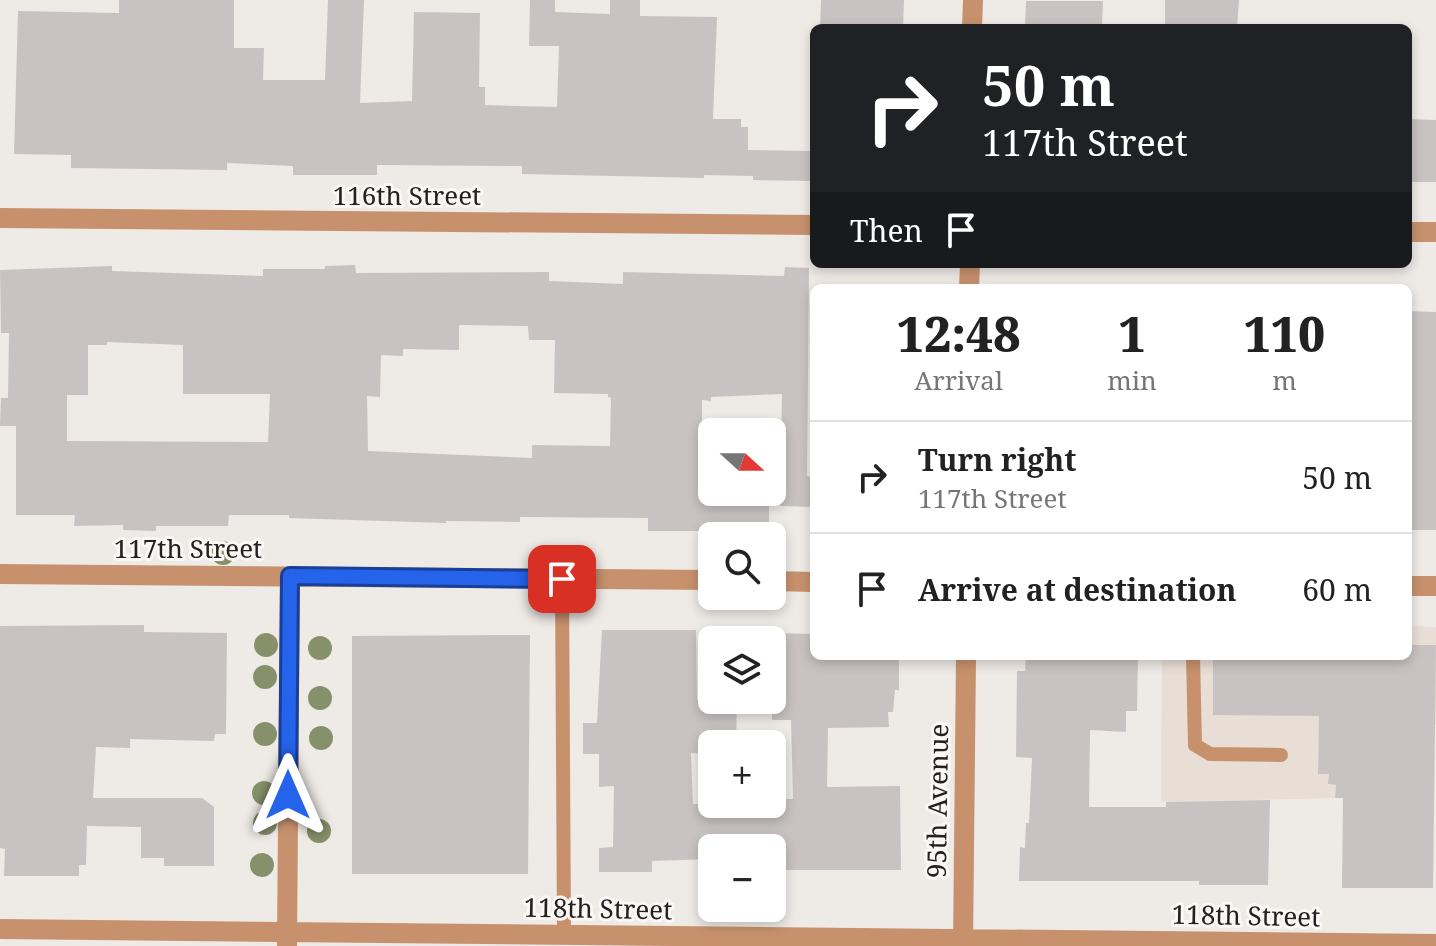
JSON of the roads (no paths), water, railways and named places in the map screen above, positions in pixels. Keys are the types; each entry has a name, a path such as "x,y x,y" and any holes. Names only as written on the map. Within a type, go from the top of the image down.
{"street":[{"path":"972,24 973,0"},
{"name":"116th Street","path":"0,218 810,225"},
{"path":"1412,232 1436,232"},
{"name":"117th Street","path":"0,574 698,580"},
{"path":"287,939 290,576"},
{"path":"786,581 810,582"},
{"path":"1412,586 1436,586"},
{"name":"95th Avenue","path":"963,942 966,660"},
{"name":"118th Street","path":"0,929 287,939 564,935 963,942 1436,944"}],"lane":[{"path":"562,579 564,935"},
{"path":"1193,660 1195,745 1210,754 1281,755"}]}
